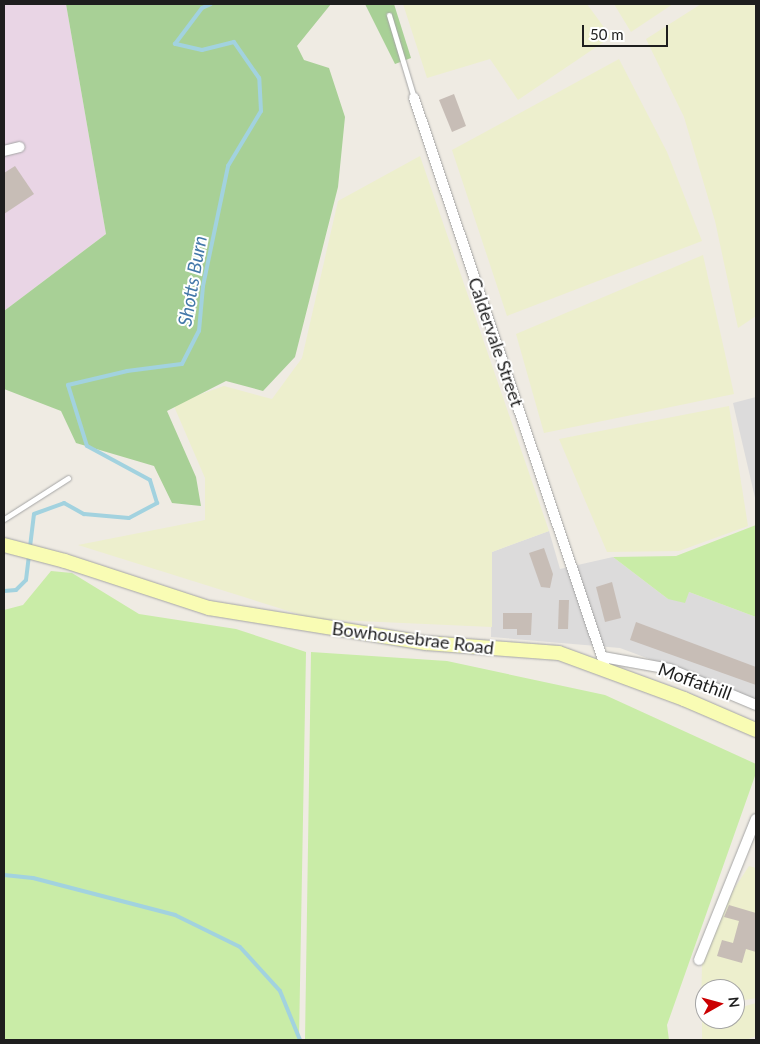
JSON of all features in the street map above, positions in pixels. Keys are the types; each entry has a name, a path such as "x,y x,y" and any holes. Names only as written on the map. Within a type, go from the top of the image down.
{"street":[{"name":"Caldervale Street","path":"414,98 604,663"},
{"path":"4,151 20,147"},
{"name":"Bowhousebrae Road","path":"8,545 65,561 209,608 426,643 559,653 604,663 756,730"},
{"name":"Moffathill","path":"604,663 670,669 756,705"},
{"path":"698,960 756,819"}],"lane":[{"name":"Caldervale Street","path":"389,15 414,98"},
{"path":"4,519 68,478"}],"shaded area":[{"path":"4,4 66,4 106,234 4,311"},
{"path":"756,397 756,502 733,403"},
{"path":"549,531 560,569 613,557 668,599 689,592 756,617 756,699 620,648 491,637 492,552"}],"green space":[{"path":"66,4 331,4 297,46 304,60 329,68 345,117 338,187 295,357 263,391 226,381 167,411 196,477 201,506 172,503 154,466 76,443 61,411 4,389 4,311 106,234"},
{"path":"365,4 394,4 411,58 395,64"},
{"path":"403,4 587,4 611,37 518,100 490,59 427,78"},
{"path":"614,4 673,4 631,32"},
{"path":"701,4 756,4 756,316 738,328 715,221 684,117 646,39"},
{"path":"619,59 667,152 702,241 507,316 452,150"},
{"path":"420,156 549,531 492,552 492,627 314,619 78,545 205,520 205,478 173,404 224,386 272,399 302,358 338,201"},
{"path":"703,255 734,394 544,433 516,334"},
{"path":"729,406 748,526 679,551 607,552 559,439"},
{"path":"756,525 756,617 689,592 685,603 668,599 613,557 676,556"},
{"path":"51,571 72,573 139,614 236,629 306,652 299,1040 4,1040 4,610 23,605"},
{"path":"311,652 447,661 605,695 756,764 756,773 667,1025 669,1040 305,1040"},
{"path":"749,866 756,868 756,998 745,1000 745,979 702,979 702,964 730,895"},
{"path":"756,1003 756,1036 746,1040 702,1040 702,1029 745,1029 745,1006"}],"building":[{"path":"454,94 466,126 452,132 439,100"},
{"path":"15,166 34,194 4,214 4,173"},
{"path":"544,548 553,574 550,588 541,587 529,553"},
{"path":"612,582 621,618 605,622 596,587"},
{"path":"559,600 569,600 568,629 558,629"},
{"path":"503,613 532,613 531,635 517,635 517,629 503,629"},
{"path":"636,622 756,667 756,685 630,640"},
{"path":"729,905 756,913 756,952 746,949 742,963 717,956 722,940 733,943 739,921 724,917"}],"waterway":[{"name":"Shotts Burn","path":"4,591 16,590 26,580 34,514 64,503 84,514 129,518 157,503 150,480 87,446 68,385 127,371 182,364 199,331 203,286 228,166 261,111 259,78 234,42 202,50 175,44 202,8 211,4"},
{"path":"4,875 33,878 175,915 240,947 280,991 300,1040"}]}
